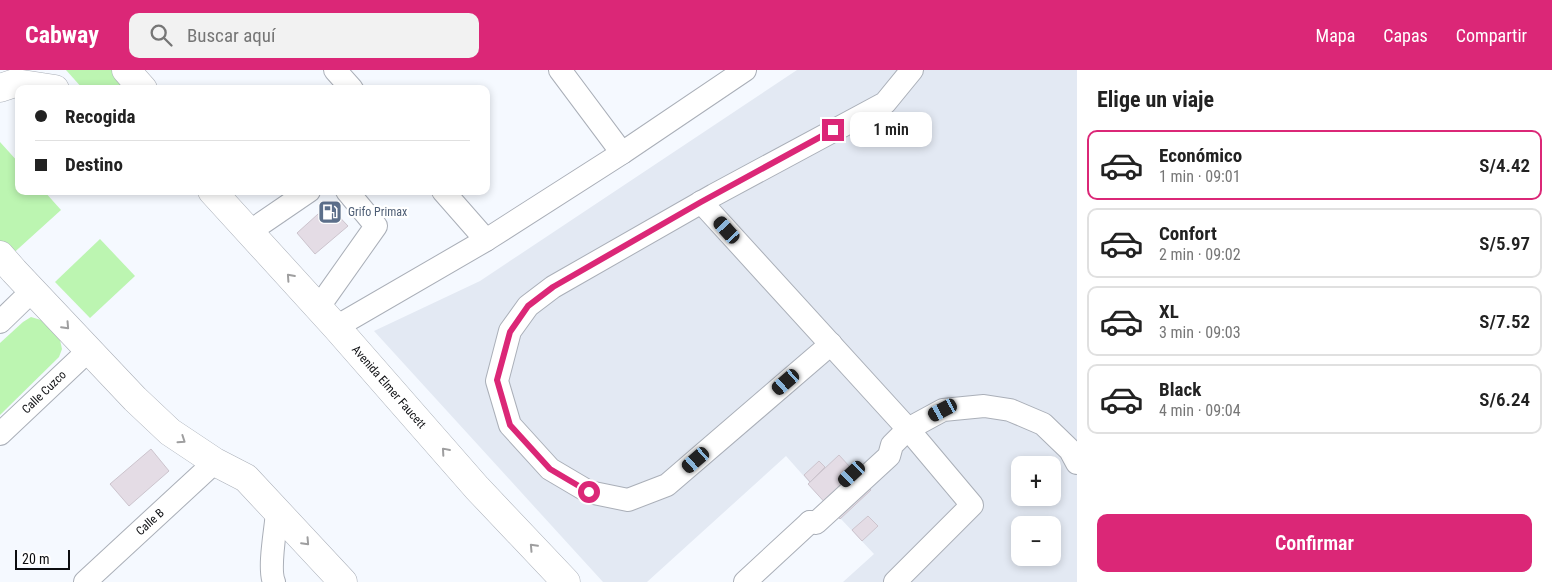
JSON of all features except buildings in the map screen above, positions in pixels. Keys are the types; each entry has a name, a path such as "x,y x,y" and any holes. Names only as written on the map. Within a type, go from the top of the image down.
{"main road":[{"path":"39,70 52,85"},
{"path":"126,70 139,85"},
{"path":"0,88 15,83 28,85"},
{"name":"Avenida Elmer Faucett","path":"216,195 477,488 566,582"},
{"path":"0,255 135,399 170,432 216,462 246,478 343,582"}],"street":[{"path":"335,70 348,85"},
{"path":"560,70 622,154"},
{"path":"327,318 486,240 622,154 744,70"},
{"path":"831,344 667,486 628,500 589,492 550,469 510,425 497,380 510,332 528,306 553,287 701,202 884,103 912,70"},
{"path":"249,232 303,195"},
{"path":"327,318 376,226 350,195"},
{"path":"447,195 486,240"},
{"path":"701,202 908,429 972,505 894,582"},
{"path":"0,322 32,291"},
{"name":"Calle Cuzco","path":"0,434 88,350"},
{"path":"745,582 810,522 816,523 889,456 892,445 908,429 943,410 984,406 1010,410 1043,424 1070,450 1077,463"},
{"name":"Calle B","path":"85,582 216,462"},
{"path":"274,582 272,578 273,552 277,512"}],"shaded area":[{"path":"797,70 1077,70 1077,582 843,582 874,554 808,484 809,482 786,456 647,582 603,582 374,331 480,281"}],"green space":[{"path":"66,70 112,70 126,85 79,85"},
{"path":"0,142 15,159 15,195 48,195 61,210 8,258 0,248"},
{"path":"100,239 135,276 90,318 55,282"},
{"path":"31,317 41,320 60,340 62,349 59,357 0,415 0,343"}],"place":[{"name":"Grifo Primax","path":"330,212"}],"route":[{"path":"589,492 550,469 510,425 497,380 510,332 528,306 553,287 701,202 833,130"}]}
